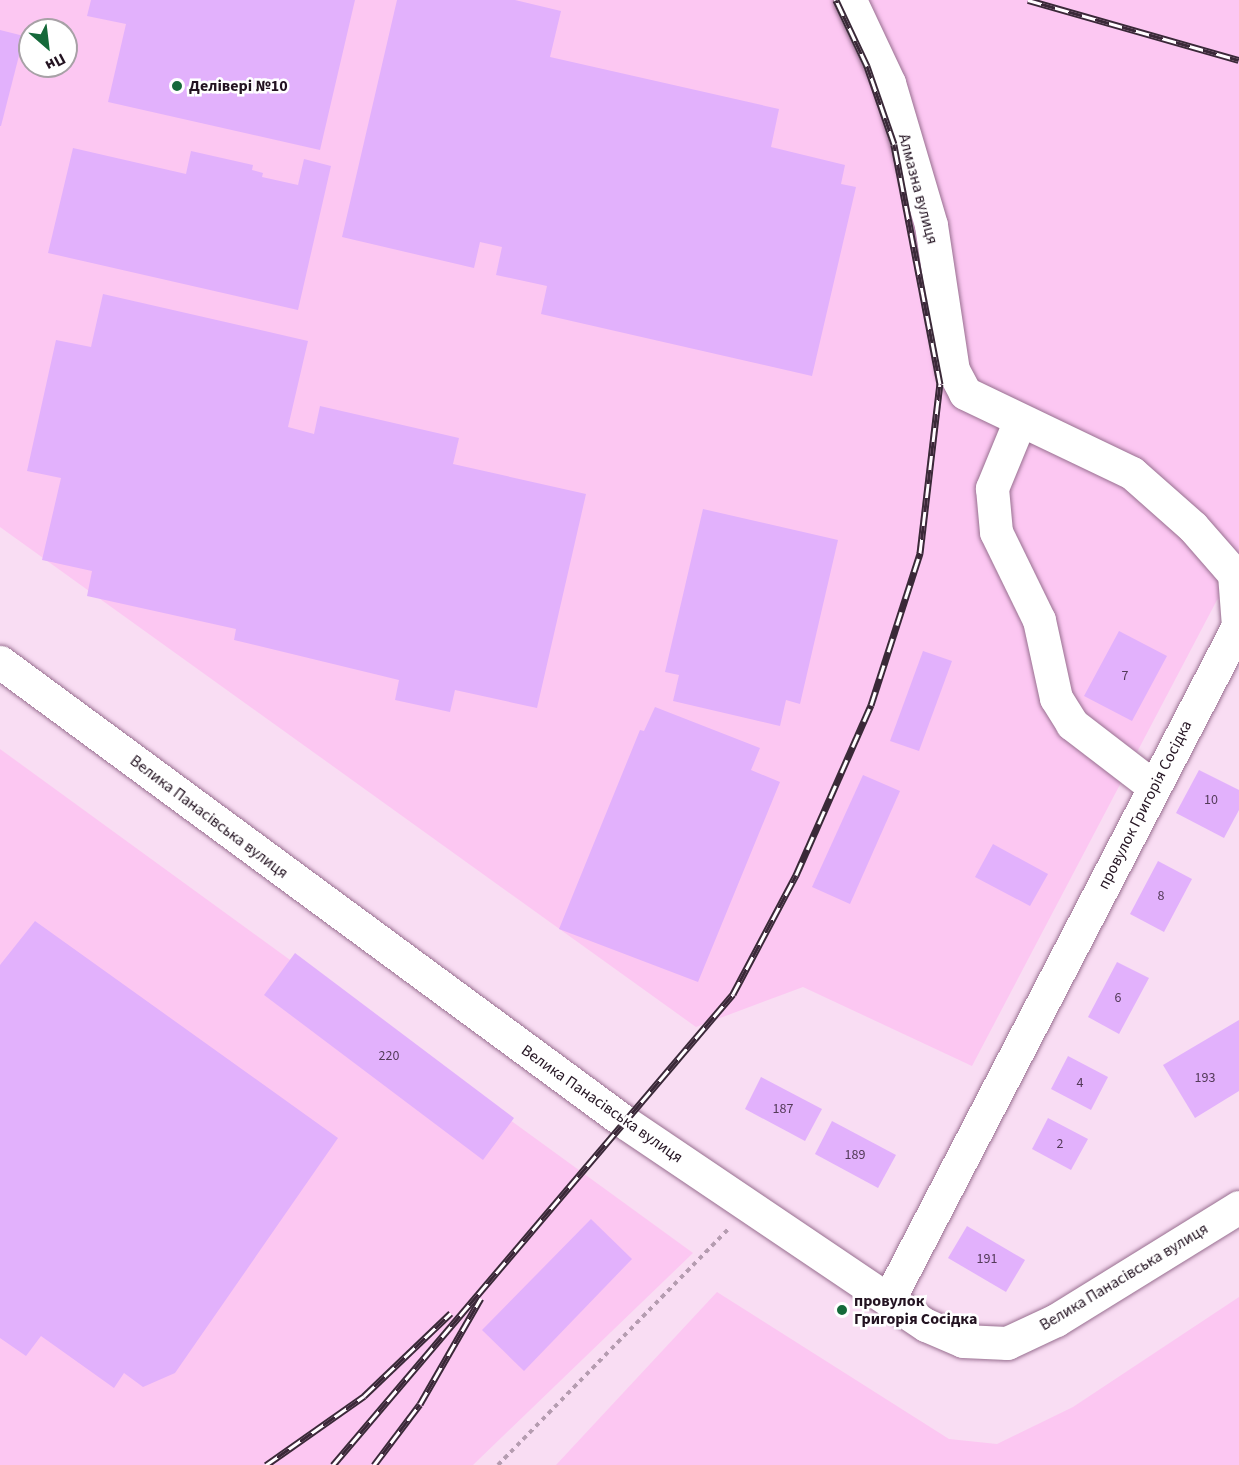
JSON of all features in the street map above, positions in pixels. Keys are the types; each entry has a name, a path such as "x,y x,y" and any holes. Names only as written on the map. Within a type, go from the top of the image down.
{"street":[{"name":"Алмазна вулиця","path":"850,0 889,83 931,225 952,370 965,393 989,405"},
{"name":"провулок Григорія Сосідка","path":"888,1299 1238,626 1233,573 1193,527 1132,472 989,405"},
{"path":"1020,420 992,488 996,532 1039,620 1056,698 1072,724 1154,787"},
{"name":"Велика Панасівська вулиця","path":"0,662 405,962 749,1207 926,1326 963,1341 1007,1343 1056,1320 1239,1208"}],"path":[{"path":"498,1465 749,1207"}],"shaded area":[{"path":"0,0 1239,0 1239,583 1217,600 972,1066 803,987 696,1027 0,527"},
{"path":"0,749 693,1253 473,1465 0,1465"},
{"path":"717,1292 949,1439 997,1444 1073,1407 1239,1297 1239,1465 556,1465"}],"building":[{"path":"91,0 355,0 320,150 108,102 126,24 87,16"},
{"path":"397,0 515,0 561,11 550,57 779,109 771,147 845,165 841,184 856,187 812,376 541,314 547,286 496,275 502,247 480,242 474,268 342,237"},
{"path":"0,30 18,34 18,59 0,126"},
{"path":"73,148 186,174 191,151 253,165 252,170 263,173 262,177 298,185 304,159 331,166 298,310 48,253"},
{"path":"103,294 308,341 288,427 314,434 320,406 459,438 453,464 586,494 537,708 455,690 450,712 395,700 399,680 234,640 236,629 87,596 92,571 42,560 61,478 27,471 56,340 91,347"},
{"path":"703,509 838,540 800,704 786,700 780,726 673,701 679,675 665,672"},
{"path":"1119,631 1167,656 1132,721 1084,696"},
{"path":"923,651 952,661 919,751 890,741"},
{"path":"655,707 760,748 751,770 780,782 698,982 559,929 640,730 644,731"},
{"path":"1199,770 1239,790 1239,810 1224,838 1176,813"},
{"path":"863,775 900,791 850,904 812,887"},
{"path":"993,844 1048,874 1030,906 975,877"},
{"path":"1158,861 1192,879 1164,932 1130,914"},
{"path":"35,921 338,1138 175,1373 143,1387 124,1373 114,1388 41,1336 26,1356 0,1338 0,965"},
{"path":"295,953 514,1118 483,1160 264,995"},
{"path":"1117,962 1149,978 1119,1034 1088,1017"},
{"path":"1239,1020 1239,1091 1195,1118 1163,1065"},
{"path":"1068,1056 1108,1077 1091,1110 1051,1089"},
{"path":"761,1077 822,1109 805,1141 745,1109"},
{"path":"1048,1118 1088,1139 1071,1170 1032,1149"},
{"path":"832,1121 896,1155 878,1188 815,1154"},
{"path":"591,1219 632,1259 524,1371 482,1330"},
{"path":"967,1226 1025,1260 1006,1292 948,1258"}],"railway":[{"path":"333,1465 733,994 796,875 871,705 920,553 940,384 894,144 867,66 836,0"},
{"path":"1028,0 1239,60"},
{"path":"374,1465 420,1404 481,1298"},
{"path":"266,1465 364,1396 451,1313"}],"place":[{"name":"Делівері №10","path":"177,86"},
{"name":"провулок Григорія Сосідка","path":"842,1310"}]}
